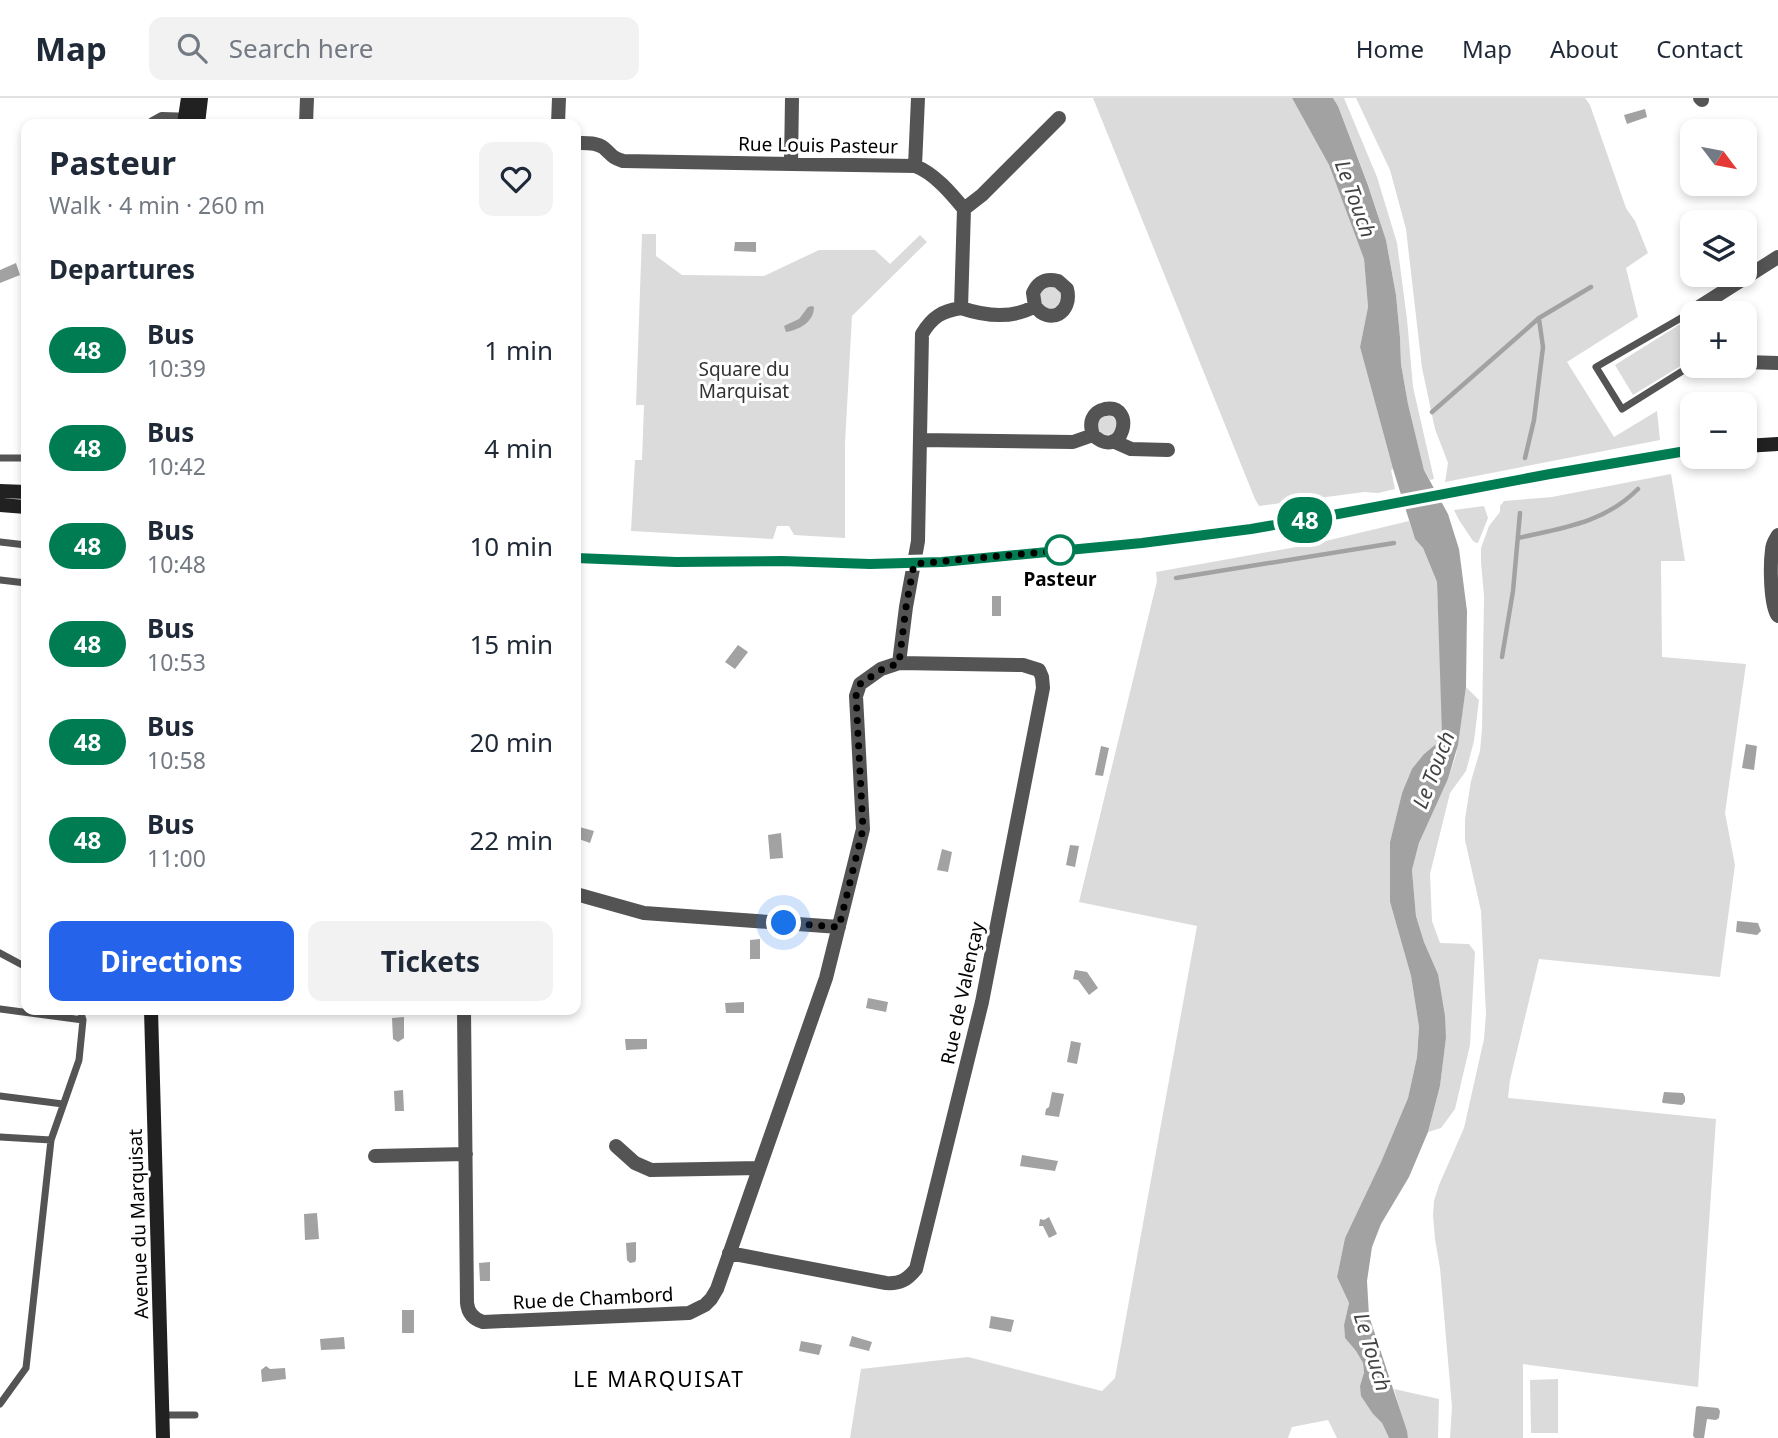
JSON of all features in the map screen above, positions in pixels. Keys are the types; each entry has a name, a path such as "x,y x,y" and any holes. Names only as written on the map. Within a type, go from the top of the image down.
{"main road":[{"path":"188,98 192,119"},
{"path":"193,119 201,98"},
{"path":"1757,445 1778,444"},
{"path":"581,558 676,562 914,564 1142,543 1251,529 1680,452"},
{"path":"0,491 21,492"},
{"path":"0,505 21,507"},
{"name":"Avenue du Marquisat","path":"151,1015 163,1438"}],"street":[{"path":"306,119 307,98"},
{"path":"558,119 559,98"},
{"path":"791,164 792,98"},
{"path":"915,166 918,98"},
{"path":"961,308 964,209 982,195 1059,118"},
{"name":"Rue Louis Pasteur","path":"581,144 601,146 611,157 623,160 915,166 932,176 964,209"},
{"path":"1713,301 1778,257"},
{"path":"899,663 918,541 922,334 942,312 961,308 982,314 1016,314 1035,306"},
{"path":"1757,362 1778,363"},
{"path":"1113,442 1124,431 1122,416 1116,411 1101,410 1091,420 1090,428 1099,440 1131,449 1168,450"},
{"path":"920,440 1073,442 1093,435"},
{"path":"1778,535 1772,549 1772,599 1774,611 1778,616"},
{"name":"Rue de Chambord","path":"464,1015 467,1303 470,1314 483,1322 689,1313 705,1305 717,1289 826,978 839,927 863,829 856,696 860,684 881,670 899,663"},
{"name":"Rue de Valençay","path":"729,1253 886,1283 904,1281 916,1269 982,1002 1043,688 1039,670 1030,667 899,663"},
{"path":"581,895 644,913 839,927"},
{"path":"616,1146 635,1163 651,1170 758,1168"},
{"path":"376,1156 466,1154"}],"lane":[{"path":"1680,322 1596,368 1622,409 1680,373"},
{"path":"0,458 21,458"},
{"path":"0,541 21,544"},
{"path":"0,580 21,582"},
{"path":"0,953 21,964"},
{"path":"0,1009 21,1012"},
{"path":"45,1015 83,1020"},
{"path":"0,1404 26,1368 51,1140 79,1060 82,1015"},
{"path":"0,1096 63,1104"},
{"path":"0,1137 51,1140"},
{"path":"162,1415 195,1415"}],"green space":[{"path":"1093,98 1292,98 1329,165 1364,259 1368,307 1360,347 1393,469 1395,489 1259,506"},
{"path":"1333,98 1344,98 1377,177 1397,243 1413,387 1434,479 1430,480 1424,470 1408,404 1401,364 1396,295 1386,240 1368,184"},
{"path":"1356,98 1585,98 1590,105 1626,208 1635,221 1648,253 1626,268 1638,317 1567,362 1614,437 1657,411 1660,440 1445,482 1448,463 1435,429 1422,368 1406,229 1390,170"},
{"name":"Square du Marquisat","path":"642,234 656,234 656,256 682,275 764,276 819,250 875,250 890,264 920,235 927,242 852,316 845,443 845,538 794,535 789,526 777,526 773,539 631,531 635,460 642,460 644,405 636,405"},
{"path":"1046,286 1056,286 1063,295 1060,305 1050,310 1041,305 1039,295"},
{"path":"1680,324 1680,366 1633,395 1615,365"},
{"path":"1107,415 1114,418 1117,425 1114,432 1107,435 1100,432 1097,425 1100,418"},
{"path":"1671,474 1685,561 1661,561 1662,657 1746,664 1725,813 1735,865 1720,977 1539,959 1508,1098 1716,1119 1698,1387 1523,1364 1523,1438 1450,1438 1452,1407 1433,1215 1439,1185 1464,1128 1484,1039 1486,1014 1481,911 1465,840 1465,819 1471,781 1480,751 1482,729 1484,596 1481,548 1489,526 1500,512 1504,501 1552,497"},
{"path":"1484,506 1488,518 1477,543 1473,541 1454,510"},
{"path":"1409,521 1437,582 1442,706 1442,734 1436,744 1424,754 1402,793 1390,842 1390,902 1411,976 1419,1027 1417,1057 1408,1098 1345,1238 1337,1277 1349,1303 1344,1325 1345,1338 1363,1363 1360,1386 1373,1414 1382,1423 1389,1438 1337,1438 1328,1420 1292,1427 1288,1438 850,1438 861,1369 968,1357 1102,1391 1115,1378 1197,926 1079,902 1157,581 1156,572 1313,544"},
{"path":"1466,687 1479,700 1474,741 1466,771 1450,793 1430,874 1432,921 1440,943 1469,944 1475,952 1470,1045 1455,1109 1441,1128 1428,1132 1440,1086 1446,1038 1438,974 1416,916 1412,870 1419,843 1456,755"},
{"path":"1558,1379 1558,1433 1531,1433 1530,1380"},
{"path":"1394,1389 1439,1399 1438,1438 1408,1438"}],"water":[{"name":"Le Touch","path":"1292,98 1333,98 1368,185 1386,240 1396,295 1401,364 1408,404 1424,470 1448,514 1459,549 1467,611 1466,687 1458,745 1448,779 1419,843 1412,870 1416,916 1438,974 1445,1016 1446,1038 1440,1086 1428,1132 1409,1177 1381,1224 1372,1247 1367,1281 1369,1316 1408,1438 1389,1438 1382,1423 1361,1396 1363,1363 1345,1338 1344,1325 1349,1303 1337,1277 1345,1238 1408,1098 1417,1057 1419,1027 1411,976 1390,902 1390,842 1402,793 1412,769 1442,734 1437,582 1423,548 1415,539 1360,347 1368,307 1364,259 1329,165"},
{"path":"1645,109 1647,117 1627,124 1624,115"},
{"path":"735,242 756,242 756,252 734,251"},
{"path":"16,263 20,275 0,283 0,270"},
{"path":"812,306 813,312 809,321 786,332 784,326 799,319 808,307"},
{"path":"992,596 1001,596 1001,616 992,616"},
{"path":"738,645 748,652 735,669 725,662"},
{"path":"1746,744 1757,746 1754,770 1742,768"},
{"path":"1101,746 1109,748 1103,776 1095,775"},
{"path":"581,827 594,831 590,843 581,840"},
{"path":"781,833 783,858 770,859 768,835"},
{"path":"1070,845 1079,846 1075,867 1066,865"},
{"path":"942,849 952,852 948,872 937,870"},
{"path":"1737,921 1758,923 1761,931 1757,935 1736,932"},
{"path":"760,939 760,959 750,959 750,940"},
{"path":"1075,970 1087,972 1098,988 1089,995 1078,980 1073,979"},
{"path":"868,998 888,1002 886,1012 866,1008"},
{"path":"744,1002 744,1013 726,1013 725,1003"},
{"path":"404,1017 404,1038 398,1042 393,1039 392,1018"},
{"path":"625,1039 647,1039 647,1049 626,1050"},
{"path":"1071,1041 1081,1043 1077,1064 1067,1062"},
{"path":"403,1090 404,1111 395,1111 394,1091"},
{"path":"1052,1092 1064,1094 1059,1117 1045,1115"},
{"path":"1664,1092 1683,1093 1685,1102 1682,1105 1663,1103"},
{"path":"1022,1155 1058,1161 1055,1171 1020,1166"},
{"path":"317,1213 319,1239 305,1240 304,1214"},
{"path":"1049,1217 1057,1234 1049,1238 1043,1226 1039,1226 1040,1219"},
{"path":"636,1242 636,1260 630,1263 627,1260 626,1243"},
{"path":"490,1262 490,1281 480,1281 479,1263"},
{"path":"402,1310 414,1310 414,1333 402,1333"},
{"path":"991,1316 1014,1320 1011,1332 989,1328"},
{"path":"852,1336 872,1342 869,1351 849,1346"},
{"path":"344,1337 345,1349 321,1350 320,1339"},
{"path":"801,1341 822,1345 819,1355 799,1351"},
{"path":"266,1366 270,1369 285,1368 286,1379 262,1382 261,1370"},
{"path":"1698,1406 1718,1408 1720,1411 1716,1420 1707,1419 1704,1438 1693,1436"}],"waterway":[{"path":"1432,412 1539,318 1591,287"},
{"path":"1525,458 1534,420 1543,347 1539,319"},
{"path":"1518,538 1597,517 1611,510 1638,489"},
{"path":"1502,657 1513,591 1520,513"},
{"path":"1176,578 1394,543"}],"bus line":[{"name":"48","path":"581,558 676,562 914,564 1142,543 1251,529 1680,452"}],"place":[{"name":"Pasteur","path":"1060,550"}],"district":[{"name":"LE MARQUISAT","path":"659,1380"}],"route":[{"path":"784,923 839,927 863,829 856,696 860,684 881,670 899,663 914,564 1065,550 1060,550"}]}
